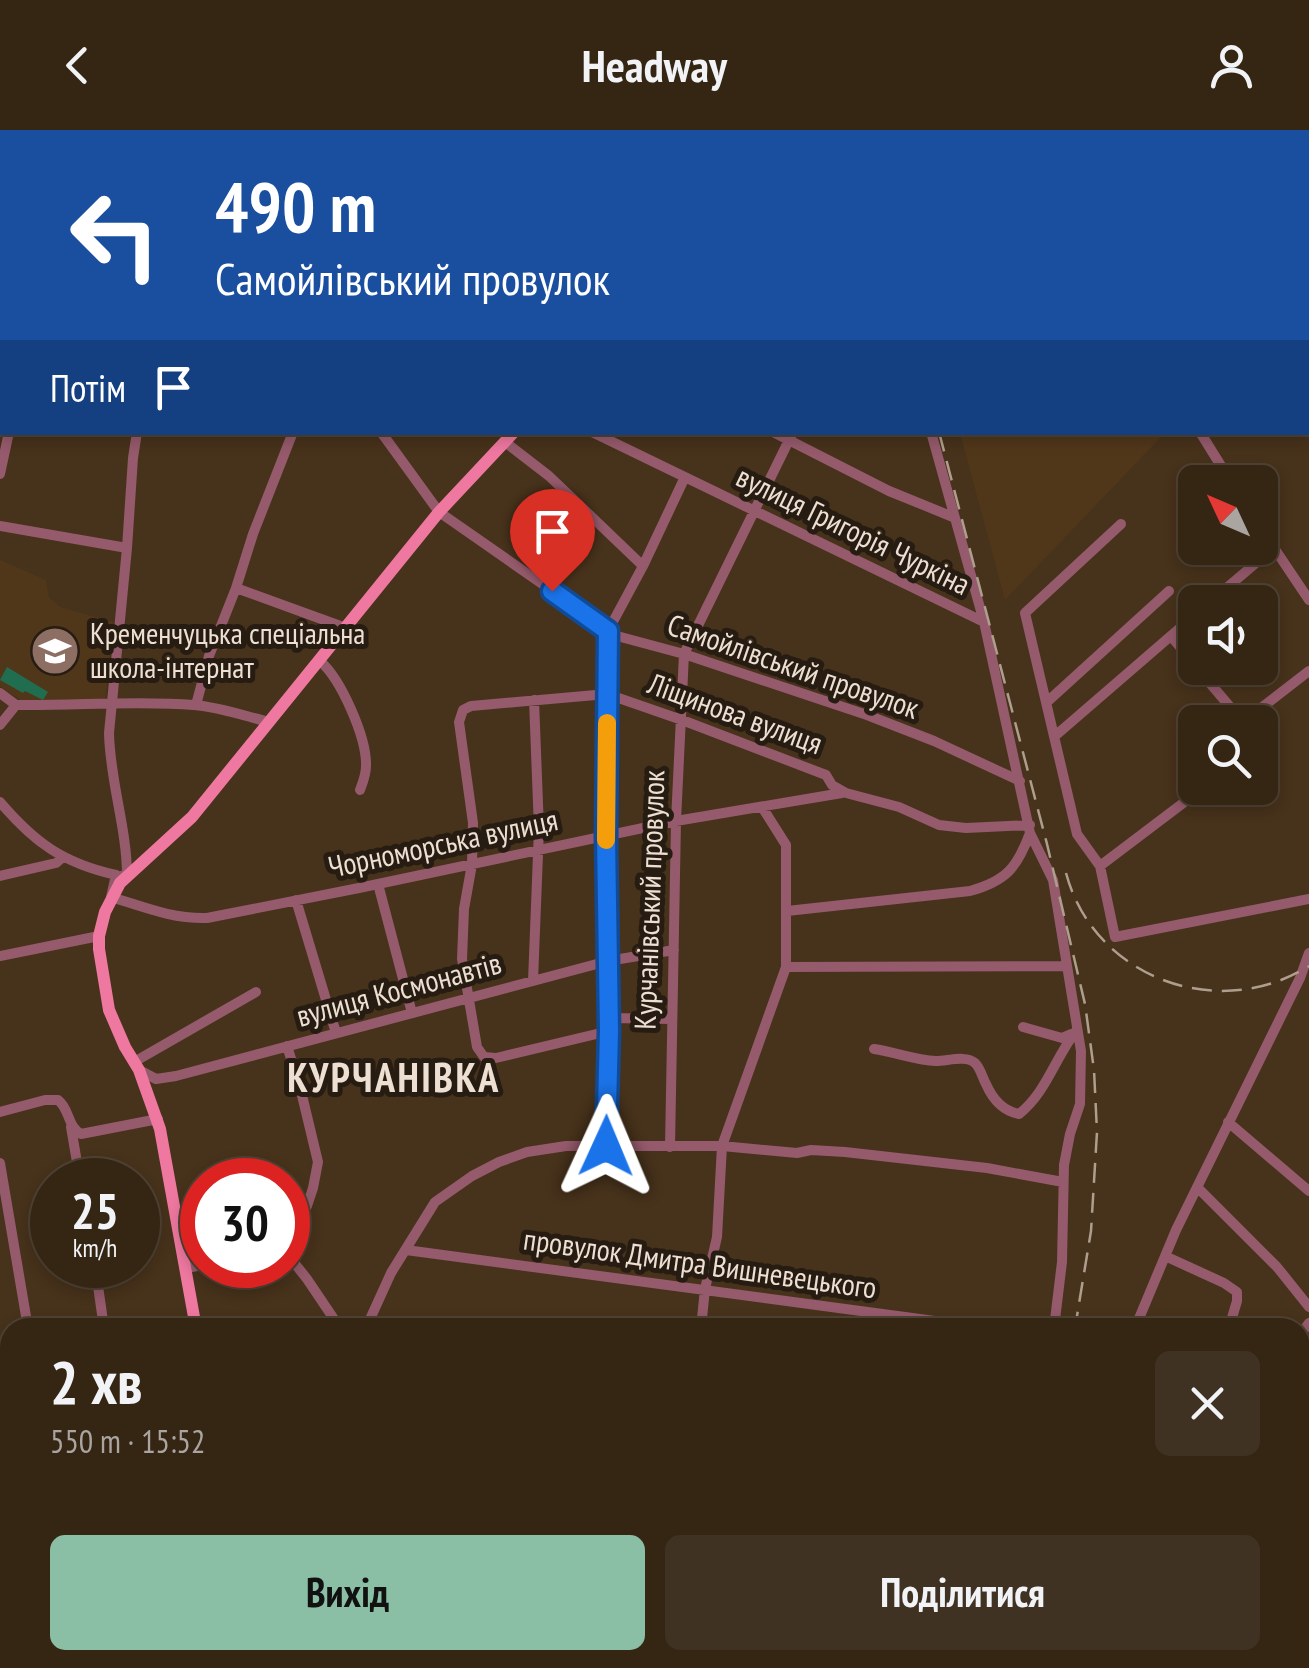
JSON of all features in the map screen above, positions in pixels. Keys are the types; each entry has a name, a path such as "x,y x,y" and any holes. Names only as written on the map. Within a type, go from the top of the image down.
{"main road":[{"path":"180,1232 158,1119 109,1010 99,936 111,897 121,876 192,817 440,512 509,437"},
{"path":"188,1288 192,1318"}],"street":[{"path":"0,474 8,435"},
{"path":"0,802 62,858 121,876 126,853 109,754 110,704 137,435"},
{"path":"196,705 209,656 292,435"},
{"name":"Самойлівський провулок","path":"384,435 440,512 617,636 684,654 900,728 1020,782"},
{"name":"вулиця Григорія Чуркіна","path":"598,435 984,622"},
{"path":"932,435 984,622 1030,829 1052,880 1080,1051 1080,1104 1070,1134 1063,1182 1062,1262 1055,1318"},
{"path":"1202,435 1220,465"},
{"path":"509,437 644,566"},
{"path":"684,654 791,437 889,490 953,517"},
{"path":"606,1146 608,631 644,566 684,477"},
{"path":"1121,524 1025,613 1077,834 1100,866 1115,937 1309,898"},
{"path":"0,526 127,548"},
{"path":"1278,555 1309,600"},
{"path":"1230,585 1253,565"},
{"path":"236,588 346,628"},
{"path":"1047,702 1170,592"},
{"path":"1055,736 1178,629"},
{"path":"1170,636 1178,645"},
{"name":"Курчанівський провулок","path":"670,1147 676,821 684,654"},
{"path":"320,661 350,707 361,737 367,772 360,790"},
{"path":"1266,705 1309,671"},
{"path":"1212,685 1229,705"},
{"path":"0,693 16,705 196,705 270,722"},
{"name":"Ліщинова вулиця","path":"609,1031 496,1058 484,1057 476,1047 462,959 464,909 472,864 472,823 459,722 463,710 471,706 607,694 826,775 832,785 846,793 880,801 930,822 953,828 1030,829"},
{"path":"533,981 539,829 534,700"},
{"path":"0,725 16,705"},
{"name":"Чорноморська вулиця","path":"111,897 156,913 207,918 676,821 846,793"},
{"path":"1100,866 1180,805"},
{"path":"702,1318 717,1237 722,1146 786,967 786,844 762,808"},
{"path":"787,911 970,891 994,884 1018,860 1030,829"},
{"path":"0,876 62,858"},
{"path":"378,884 412,1013"},
{"path":"296,900 336,1032"},
{"path":"0,956 99,936"},
{"name":"вулиця Космонавтів","path":"136,1066 156,1078 176,1076 608,961 674,950"},
{"path":"1139,1318 1309,953"},
{"path":"786,967 1066,966"},
{"path":"136,1066 256,992"},
{"path":"609,1018 671,1019"},
{"path":"1024,1027 1062,1038 1076,1031"},
{"path":"874,1050 917,1059 967,1059 975,1064 997,1102 1006,1111 1019,1114 1033,1104 1076,1031"},
{"path":"288,1046 318,1162 310,1198"},
{"path":"0,1112 58,1100 66,1109 76,1158"},
{"path":"70,1124 76,1132 88,1134 158,1119"},
{"path":"1228,1122 1307,1184"},
{"path":"371,1318 392,1273 435,1202 498,1162 527,1152 566,1146 722,1146 798,1153 811,1150 987,1168 1063,1182"},
{"path":"0,1163 26,1318"},
{"path":"1197,1187 1264,1253 1309,1307"},
{"name":"провулок Дмитра Вишневецького","path":"406,1250 913,1318"},
{"path":"1165,1256 1237,1292 1231,1318"},
{"path":"310,1283 333,1318"},
{"path":"98,1288 102,1318"}],"shaded area":[{"path":"961,435 1158,435 1160,438 1005,600"},
{"name":"Кременчуцька спеціальна школа-інтернат","path":"0,560 46,580 49,598 60,607 113,622 105,702 25,703 0,686"}],"green space":[{"path":"7,667 48,692 43,700 0,680"}],"railway":[{"path":"940,435 1085,1004 1097,1132 1091,1231 1077,1318"},
{"path":"1066,873 1081,909 1103,940 1131,964 1164,980 1200,989 1237,990 1274,983 1309,966"}],"slow traffic":[{"path":"606,840 607,723"}],"place":[{"name":"Кременчуцька спеціальна школа-інтернат","path":"55,651"}],"district":[{"name":"КУРЧАНІВКА","path":"394,1078"}],"route":[{"path":"552,591 608,631 606,1146"}]}
